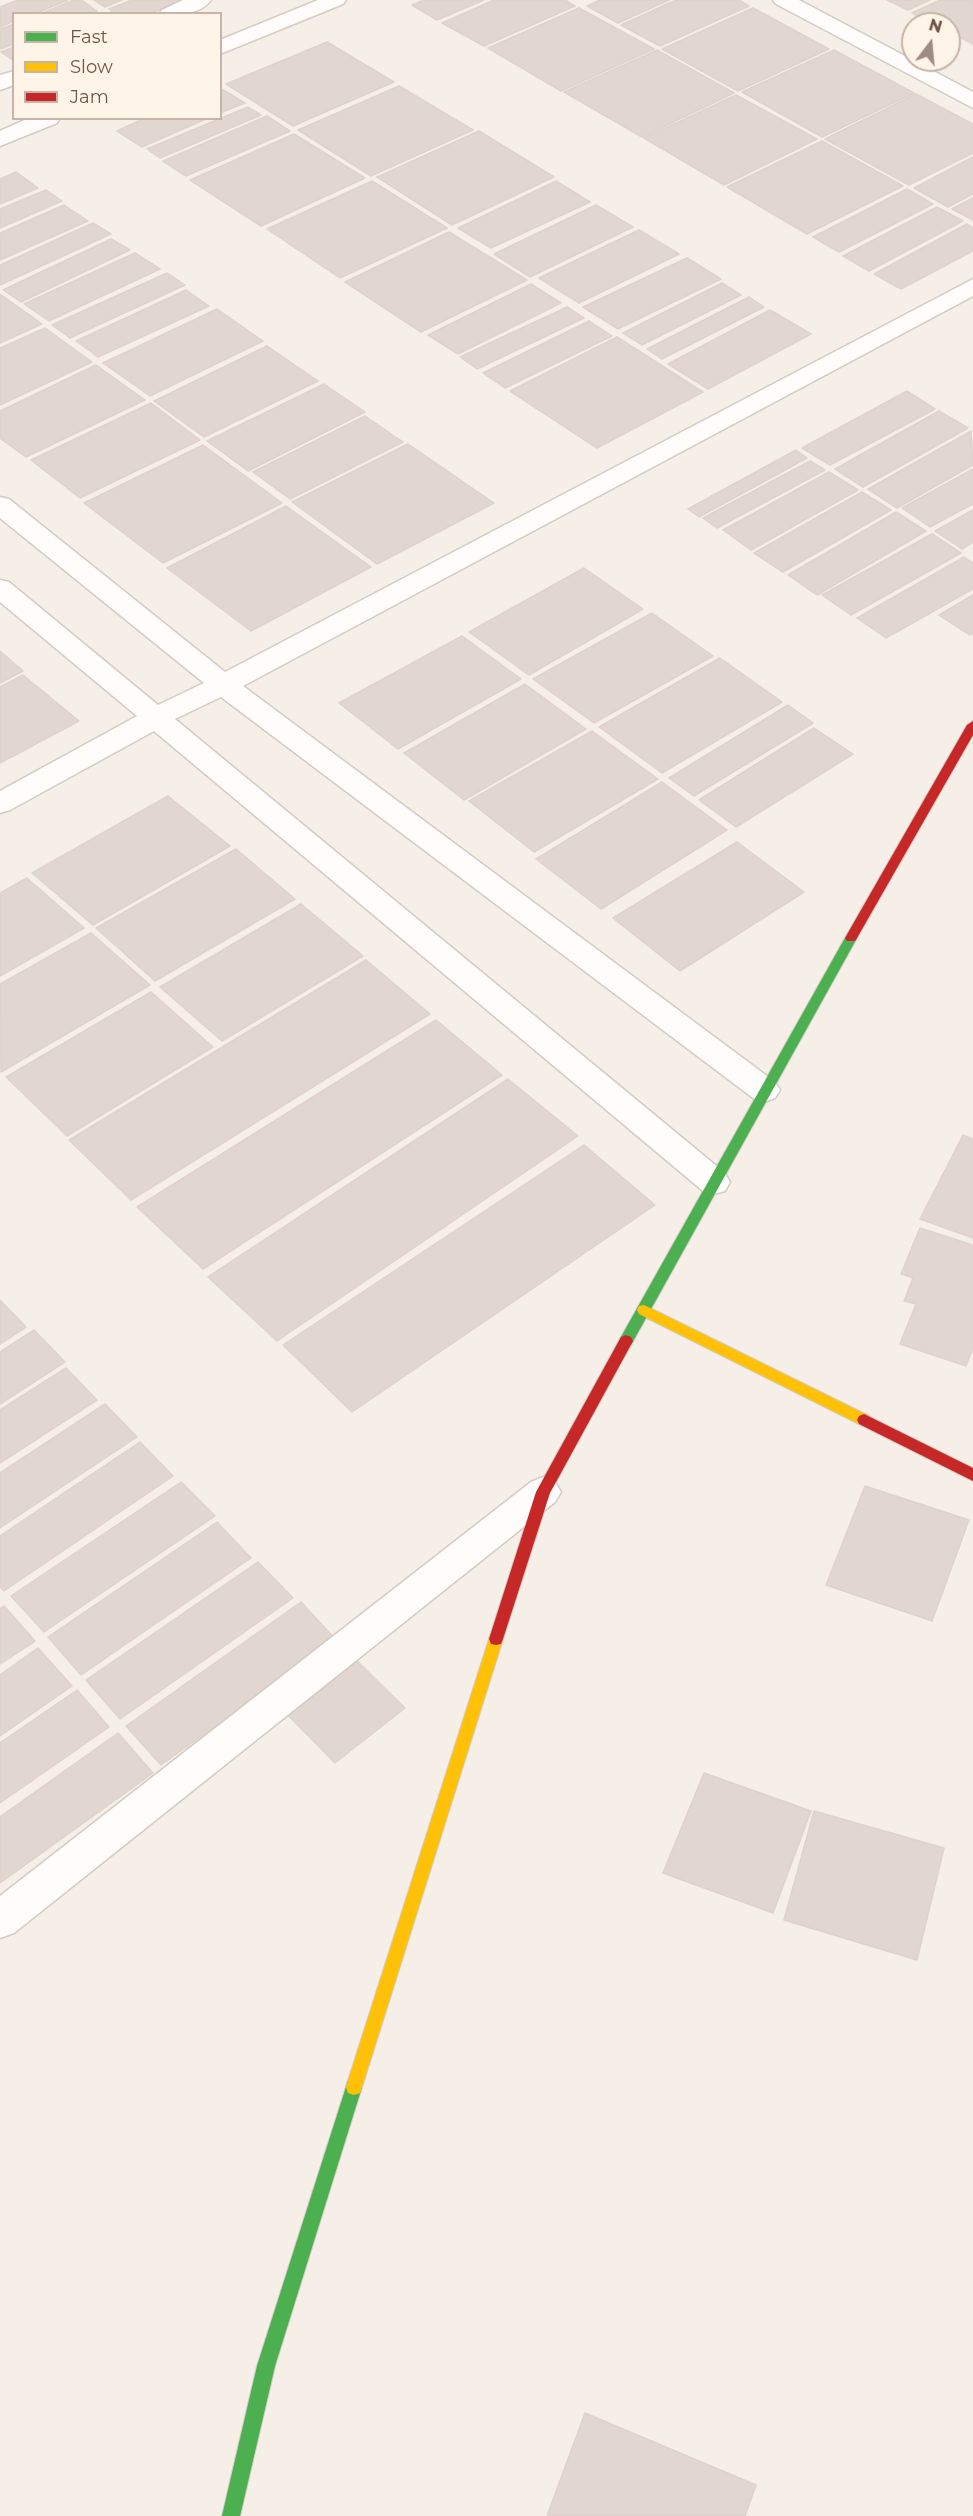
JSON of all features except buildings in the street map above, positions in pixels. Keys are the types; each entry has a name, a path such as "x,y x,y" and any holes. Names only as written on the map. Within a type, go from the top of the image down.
{"street":[{"path":"231,2516 266,2366 543,1492 764,1090 973,725"},
{"path":"644,1310 973,1476"}],"lane":[{"path":"174,12 201,0"},
{"path":"222,47 336,0"},
{"path":"783,0 973,101"},
{"path":"0,139 44,120"},
{"path":"0,803 157,717 223,685 973,286"},
{"path":"0,505 223,685 764,1090"},
{"path":"0,588 714,1182"},
{"path":"0,1920 543,1492"}],"traffic: fast":[{"path":"626,1341 851,938"},
{"path":"231,2516 266,2366 354,2087"}],"traffic: slow":[{"path":"644,1310 864,1420"},
{"path":"354,2087 496,1639"}],"traffic: jam":[{"path":"851,938 973,725"},
{"path":"496,1639 543,1492 626,1341"},
{"path":"864,1420 973,1475"}]}
